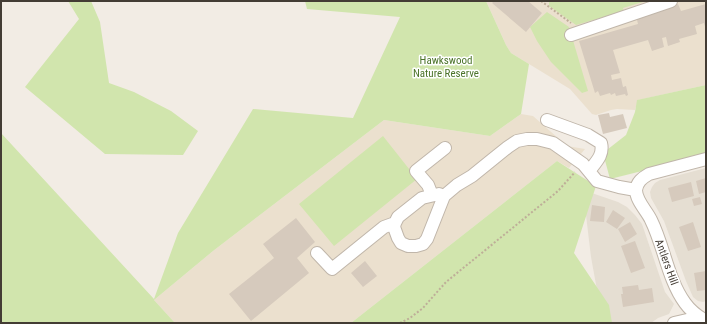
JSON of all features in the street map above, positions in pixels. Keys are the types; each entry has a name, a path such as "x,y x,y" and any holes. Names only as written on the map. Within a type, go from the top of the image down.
{"street":[{"path":"576,33 671,1"},
{"path":"548,120 588,135 602,143 603,149 600,157 586,167"},
{"path":"444,196 439,194 422,198 398,217 394,228 395,233 401,243 408,246 423,244 428,239 444,196 517,141 537,139 553,143 586,167 597,181 636,190 638,183 642,178 649,174 706,159"},
{"path":"432,195 428,185 416,171 445,148"},
{"name":"Antlers Hill","path":"636,190 637,196 655,228 675,286 685,304 704,320"},
{"path":"317,253 332,269 384,227 395,223"},
{"name":"Antlers Hill","path":"674,323 704,320"}],"path":[{"path":"541,1 576,33"},
{"path":"400,323 410,318 423,308 446,282 586,167"}],"shaded area":[{"path":"486,1 706,1 706,85 638,100 635,110 617,109 596,115 592,114 570,89 511,53"},
{"path":"521,114 533,116 567,146 585,149 569,168 557,161 351,323 175,323 154,300 213,251 384,120 490,136"},
{"path":"706,168 706,301 703,302 698,301 693,297 664,221 651,198 650,192 655,183 660,180"},
{"path":"583,190 618,202 627,207 642,224 665,292 674,304 669,314 658,318 651,323 603,323 591,257"}],"green space":[{"path":"68,1 91,1 100,22 109,83 134,92 171,111 198,131 183,155 105,154 25,87 79,19"},
{"name":"Hawkswood Nature Reserve","path":"305,1 486,1 511,53 529,64 521,114 490,136 384,120 213,251 154,300 175,323 1,323 1,133 154,299 178,233 253,109 353,118 400,17 307,9"},
{"path":"548,1 646,1 623,8 624,11 576,25 549,6"},
{"path":"547,12 569,27 588,91 582,93 551,62 537,41 530,27"},
{"path":"706,85 706,155 610,179 603,153 626,135 635,112 637,100"},
{"path":"383,136 417,179 334,246 299,204"},
{"path":"557,161 596,186 574,253 609,305 612,323 351,323"}],"building":[{"path":"494,1 528,1 542,13 526,32 492,3"},
{"path":"678,4 681,11 706,4 706,30 704,23 695,26 697,34 679,39 680,42 668,46 666,37 662,38 664,47 652,51 648,40 613,50 620,73 611,75 612,80 621,78 623,87 626,86 628,95 626,96 625,94 616,96 615,93 611,95 610,93 600,96 598,91 595,93 579,41 638,24 636,16"},
{"path":"609,113 610,117 623,114 627,128 603,134 598,115"},
{"path":"706,178 706,192 699,194 696,181"},
{"path":"691,182 694,196 672,202 668,188"},
{"path":"700,197 702,204 694,206 692,199"},
{"path":"592,205 605,207 604,222 590,221"},
{"path":"613,210 625,218 617,229 606,222"},
{"path":"296,218 315,242 297,258 309,273 251,321 229,294 274,258 263,244"},
{"path":"630,222 637,234 625,242 618,229"},
{"path":"693,222 701,247 688,251 679,227"},
{"path":"635,241 645,268 631,273 621,246"},
{"path":"365,261 377,276 363,287 351,273"},
{"path":"706,271 706,290 697,291 694,273"},
{"path":"638,285 639,290 652,288 654,302 623,307 621,294 623,294 622,287"}]}
